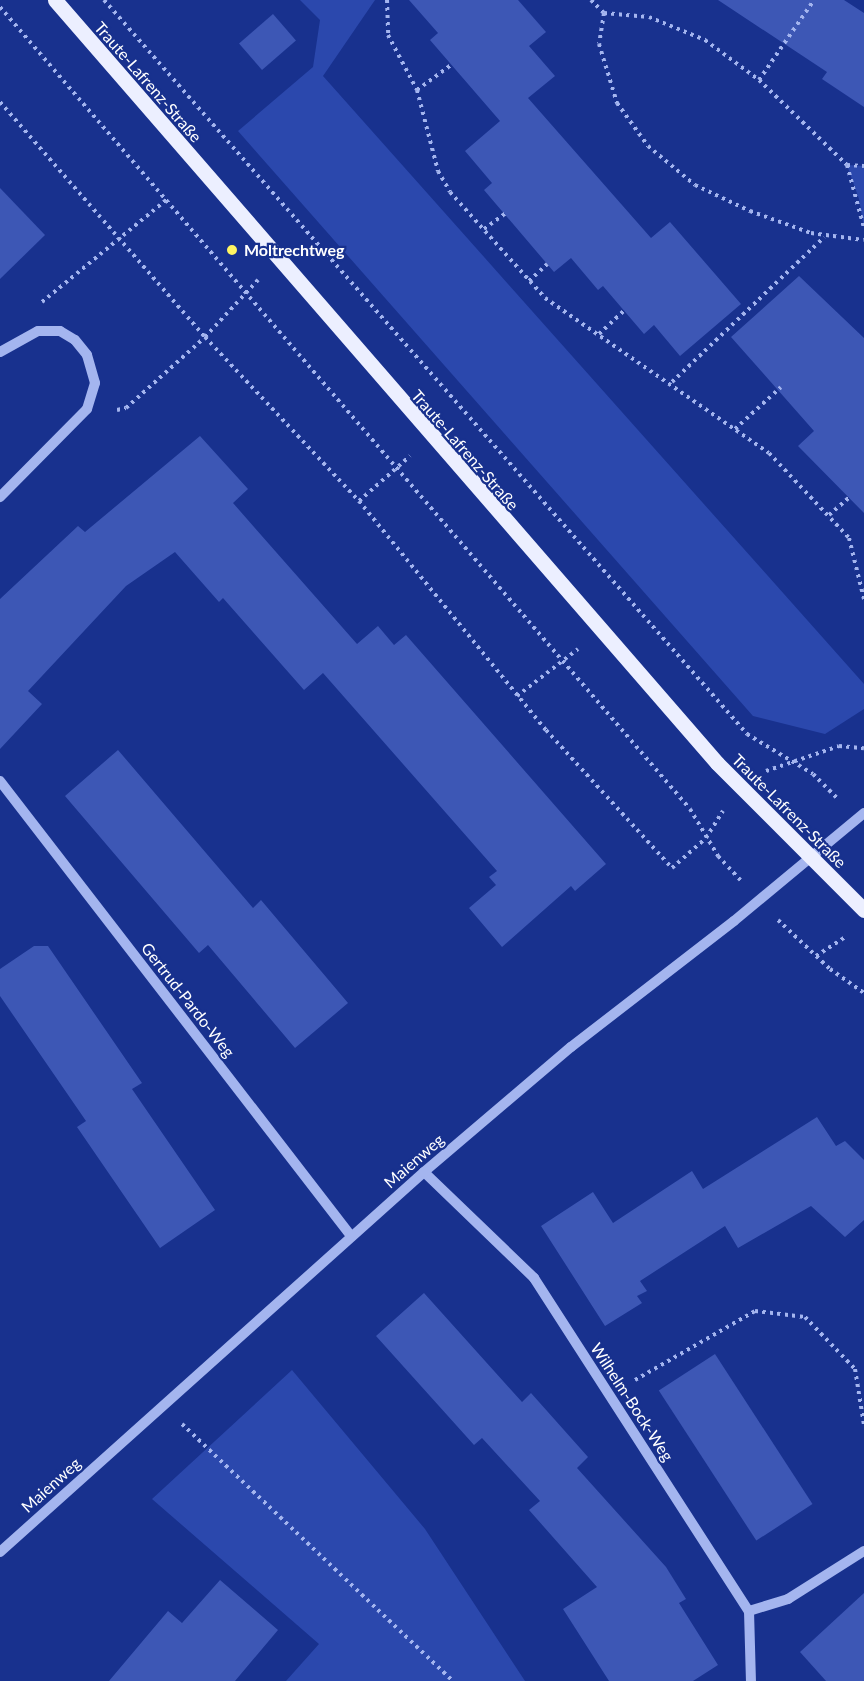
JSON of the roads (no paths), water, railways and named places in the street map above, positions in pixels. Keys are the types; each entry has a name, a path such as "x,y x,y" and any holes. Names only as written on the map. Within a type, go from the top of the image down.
{"main road":[{"name":"Traute-Lafrenz-Straße","path":"55,0 431,438 723,770 864,910"}],"street":[{"path":"0,497 80,418 91,403 95,383 87,355 75,340 50,330 4,349"},
{"name":"Gertrud-Pardo-Weg","path":"0,781 351,1236"},
{"name":"Maienweg","path":"2,1547 424,1172 571,1047 864,813"},
{"name":"Wilhelm-Bock-Weg","path":"424,1172 534,1278 749,1611"},
{"path":"751,1681 749,1611 788,1599 864,1551"}],"place":[{"name":"Moltrechtweg","path":"232,250"}]}
